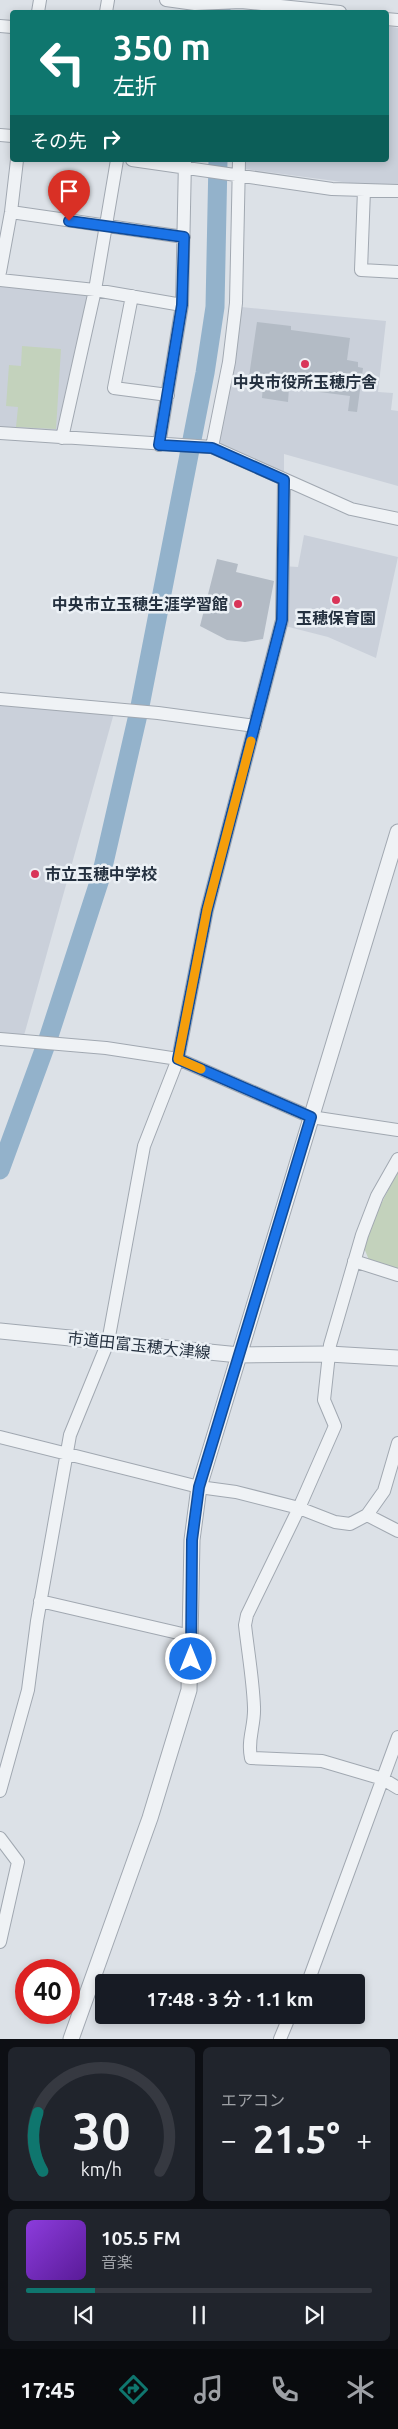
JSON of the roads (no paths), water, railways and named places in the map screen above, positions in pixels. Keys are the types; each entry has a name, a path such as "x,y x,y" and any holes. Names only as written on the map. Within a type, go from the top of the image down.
{"street":[{"path":"166,0 187,5 205,2 315,10"},
{"path":"0,272 11,212 17,162"},
{"path":"62,438 95,290 117,162"},
{"path":"158,162 185,164 201,170 332,190 398,191"},
{"path":"212,448 229,362 236,303 239,162"},
{"path":"159,445 182,305 185,164"},
{"path":"364,190 361,270 398,272"},
{"path":"11,212 184,237"},
{"path":"0,280 95,290 182,305"},
{"path":"132,296 114,388 168,395"},
{"path":"0,434 212,448 351,509 398,519"},
{"path":"0,1791 28,1690 40,1601 70,1435 108,1342 144,1146 178,1059 207,910 282,620 284,480"},
{"path":"0,699 125,709 255,726"},
{"path":"71,2039 119,1909 183,1713 191,1671 192,1540 199,1487 398,832"},
{"path":"0,1038 146,1053 178,1059 311,1117 398,1130"},
{"path":"398,1159 377,1196 354,1261 329,1354 324,1400 335,1426 244,1625 254,1708 252,1730 248,1743 251,1758 322,1760 383,1779 398,1788"},
{"path":"354,1261 398,1275"},
{"name":"市道田富玉穂大津線","path":"0,1331 239,1355 329,1354 398,1358"},
{"path":"0,1437 199,1487 236,1492 299,1508 335,1522 350,1524 367,1515 384,1491 398,1443"},
{"path":"367,1515 398,1531"},
{"path":"40,1601 191,1636"},
{"path":"311,1974 398,1737"},
{"path":"0,1838 18,1862 0,1942"},
{"path":"280,2039 286,2024"}],"waterway":[{"path":"221,0 221,10"},
{"path":"0,1170 48,1039 101,876 140,706 205,373 215,307 218,162"}],"place":[{"name":"中央市役所玉穂庁舎","path":"305,364"},
{"name":"玉穂保育園","path":"336,600"},
{"name":"中央市立玉穂生涯学習館","path":"238,604"},
{"name":"市立玉穂中学校","path":"35,874"}]}
